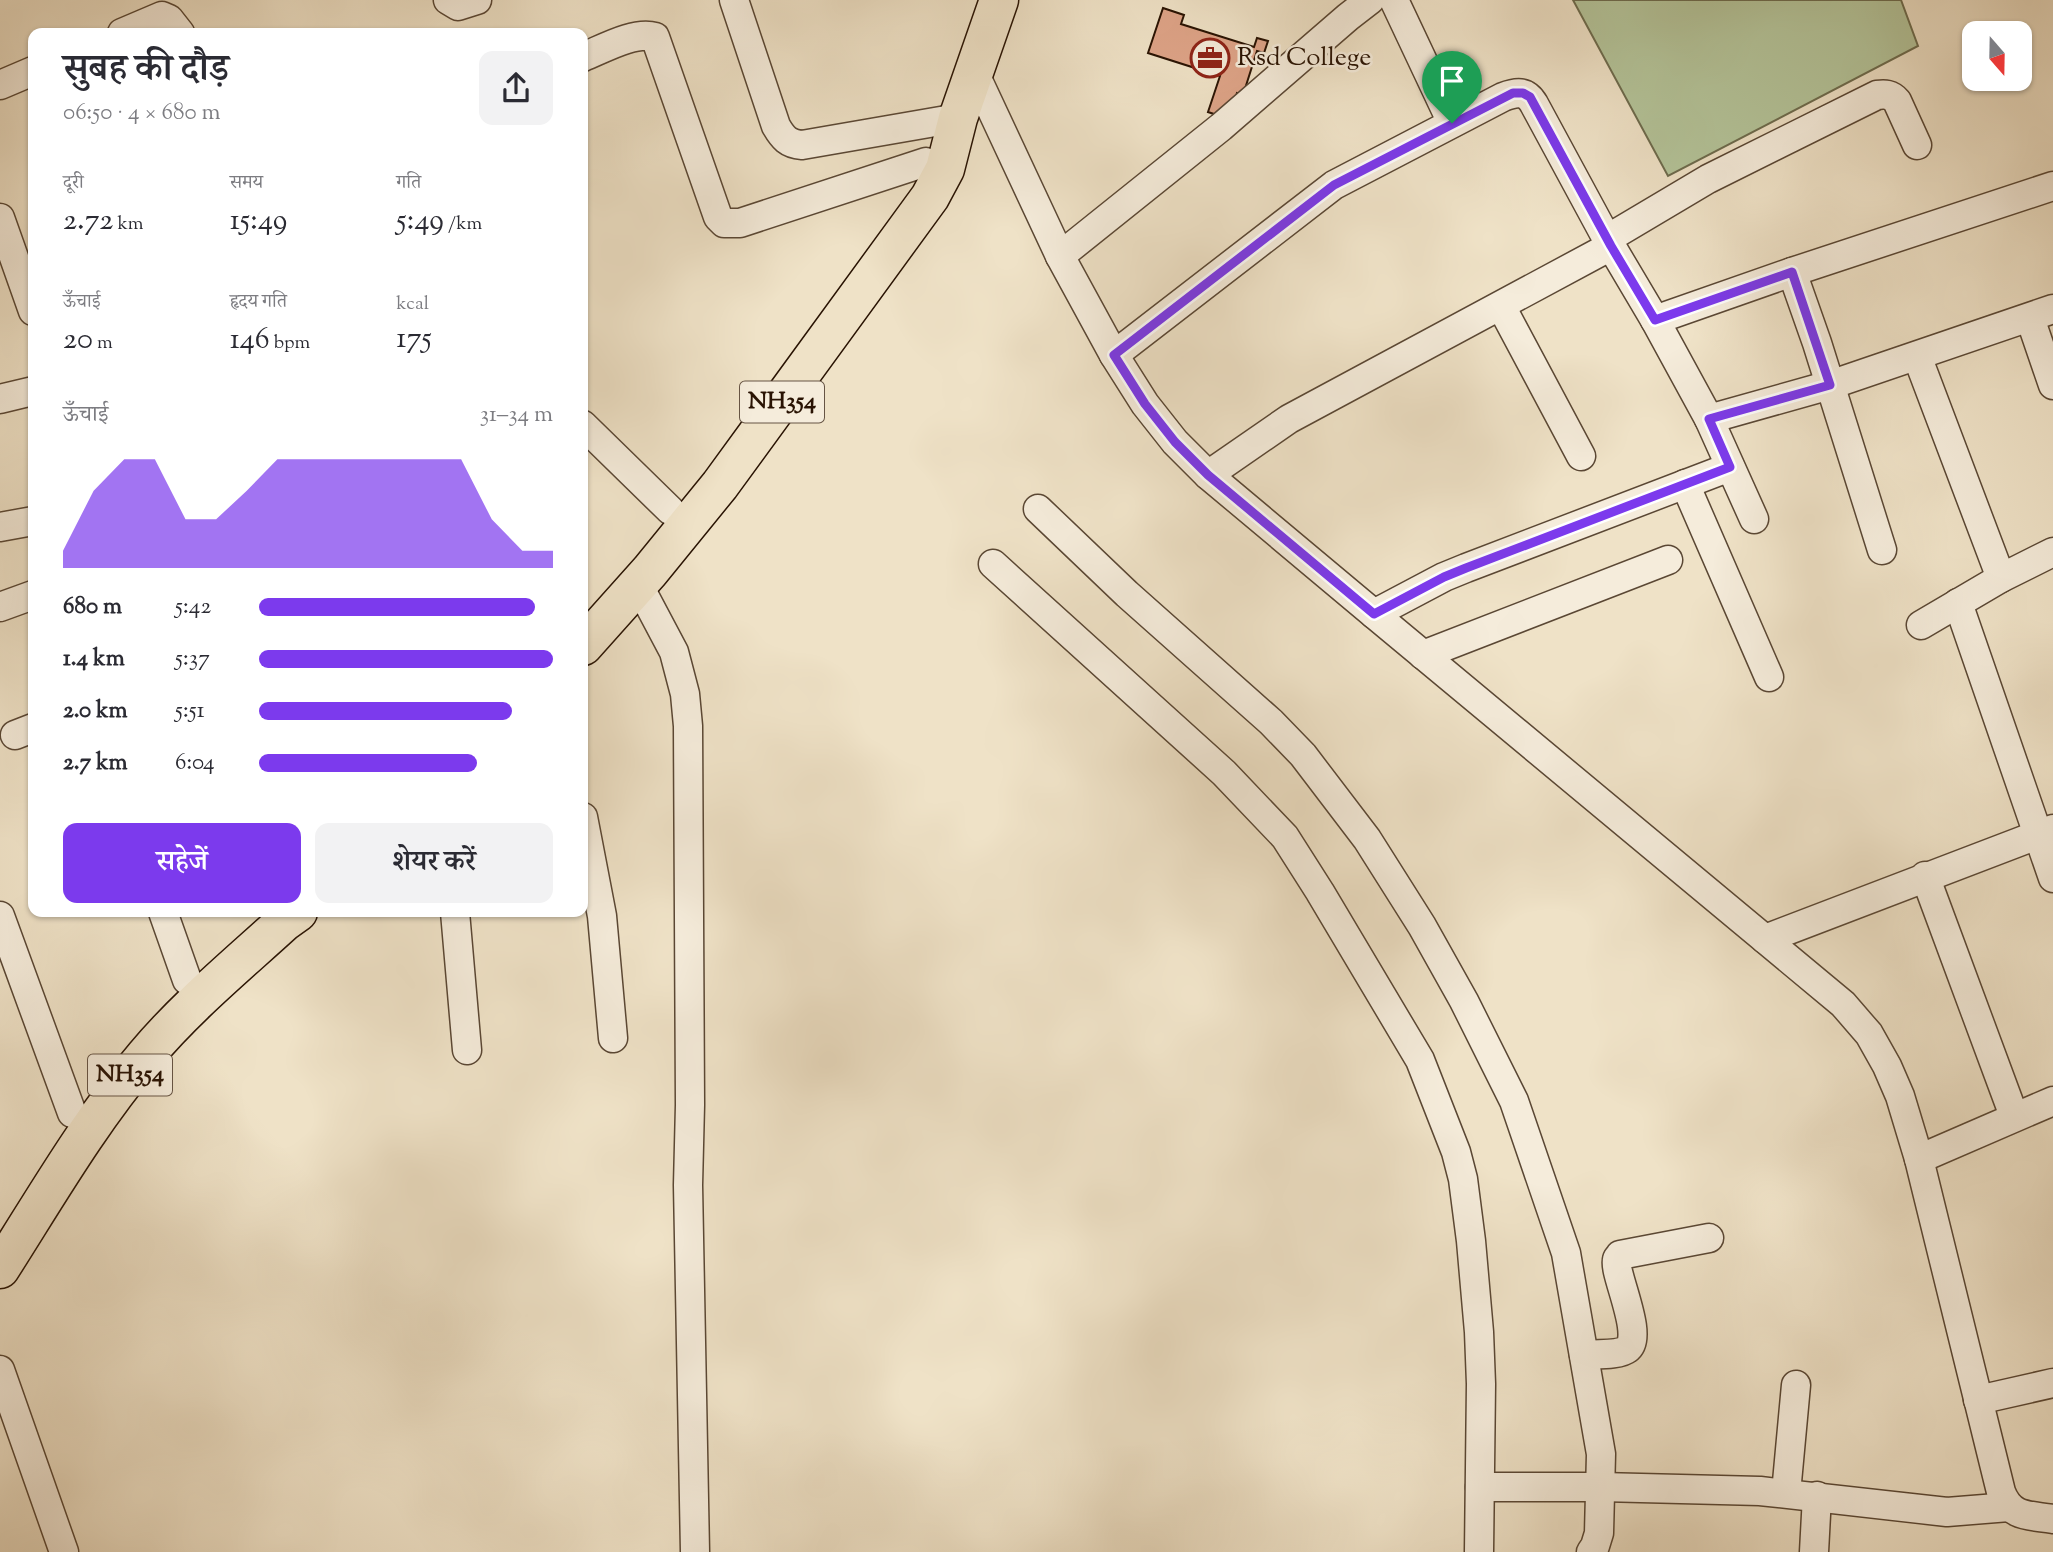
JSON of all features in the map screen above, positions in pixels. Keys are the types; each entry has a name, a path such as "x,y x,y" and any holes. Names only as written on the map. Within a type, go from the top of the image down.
{"highway":[{"name":"NH354","path":"588,625 632,556 702,471 945,140 974,72 999,0"},
{"name":"NH354","path":"588,627 638,584 720,485 930,197 945,169 945,140"},
{"name":"NH354","path":"2,1251 72,1113 128,1040 187,980 256,917"},
{"name":"NH354","path":"2,1251 145,1055 203,997 291,917"}],"street":[{"path":"448,0 463,6 477,0"},
{"path":"734,0 776,126 782,137 792,144 945,140"},
{"path":"1060,256 1221,127 1370,0"},
{"path":"1394,0 1452,123"},
{"path":"134,28 162,16 169,19 176,28"},
{"path":"588,55 636,36 655,37 719,217 724,223 740,223 945,140"},
{"path":"974,72 1060,256 1114,355 1145,404 1175,442 1208,475 1843,1004 1869,1034 1900,1096 1919,1158 2000,1492 2009,1507 2021,1514 2053,1519"},
{"path":"0,85 28,73"},
{"path":"1114,355 1334,185 1513,93 1523,93 1530,97 1709,419 1754,519"},
{"path":"1208,475 1289,419 1501,306 1609,243 1708,179 1877,95 1893,96 1897,101 1917,145"},
{"path":"1655,320 2053,186"},
{"path":"0,218 28,297"},
{"path":"1792,272 1882,550"},
{"path":"1501,306 1581,456"},
{"path":"1709,419 1830,385 2042,314 2053,385"},
{"path":"1917,356 2001,578"},
{"path":"0,399 28,392"},
{"path":"588,430 670,510"},
{"path":"1374,614 1444,577 1730,467"},
{"path":"1685,484 1769,677"},
{"path":"1038,509 1127,594 1271,722 1303,755 1367,839 1422,926 1464,1001 1514,1101 1566,1253 1601,1454 1599,1533 1596,1550"},
{"path":"0,527 28,522"},
{"path":"1921,625 2001,578 2053,554"},
{"path":"1423,655 1668,560"},
{"path":"993,564 1224,773 1285,837 1420,1060 1456,1152 1467,1207 1479,1332 1482,1418 1479,1552"},
{"path":"638,584 674,652 685,694 688,726 688,1185 695,1552"},
{"path":"0,607 28,597"},
{"path":"1958,603 2045,832 2053,878"},
{"path":"1765,939 2045,832"},
{"path":"588,843 602,916 613,1038"},
{"path":"1925,876 2014,1116"},
{"path":"0,916 72,1113"},
{"path":"165,917 187,980"},
{"path":"455,917 467,1050"},
{"path":"1919,1158 2053,1101"},
{"path":"1584,1354 1620,1352 1631,1345 1628,1302 1616,1264 1620,1255 1709,1238"},
{"path":"0,1370 64,1552"},
{"path":"1978,1400 2053,1382"},
{"path":"1786,1493 1796,1385"},
{"path":"1480,1488 1601,1487 1786,1493 1947,1511 2009,1507"},
{"path":"1814,1552 1817,1496"}],"green space":[{"path":"1573,0 1901,0 1918,46 1668,176"}],"building":[{"path":"1163,8 1184,15 1181,24 1254,47 1257,38 1268,41 1264,53 1257,51 1243,95 1237,93 1229,119 1208,112 1220,76 1148,53"}],"place":[{"name":"Rsd College","path":"1210,58"}],"route":[{"path":"1513,93 1523,93 1530,97 1611,246 1655,320 1792,272 1830,385 1709,419 1730,467 1509,550 1444,577 1374,614 1208,475 1175,442 1145,404 1114,355 1334,185 1452,123 1513,93"}]}
